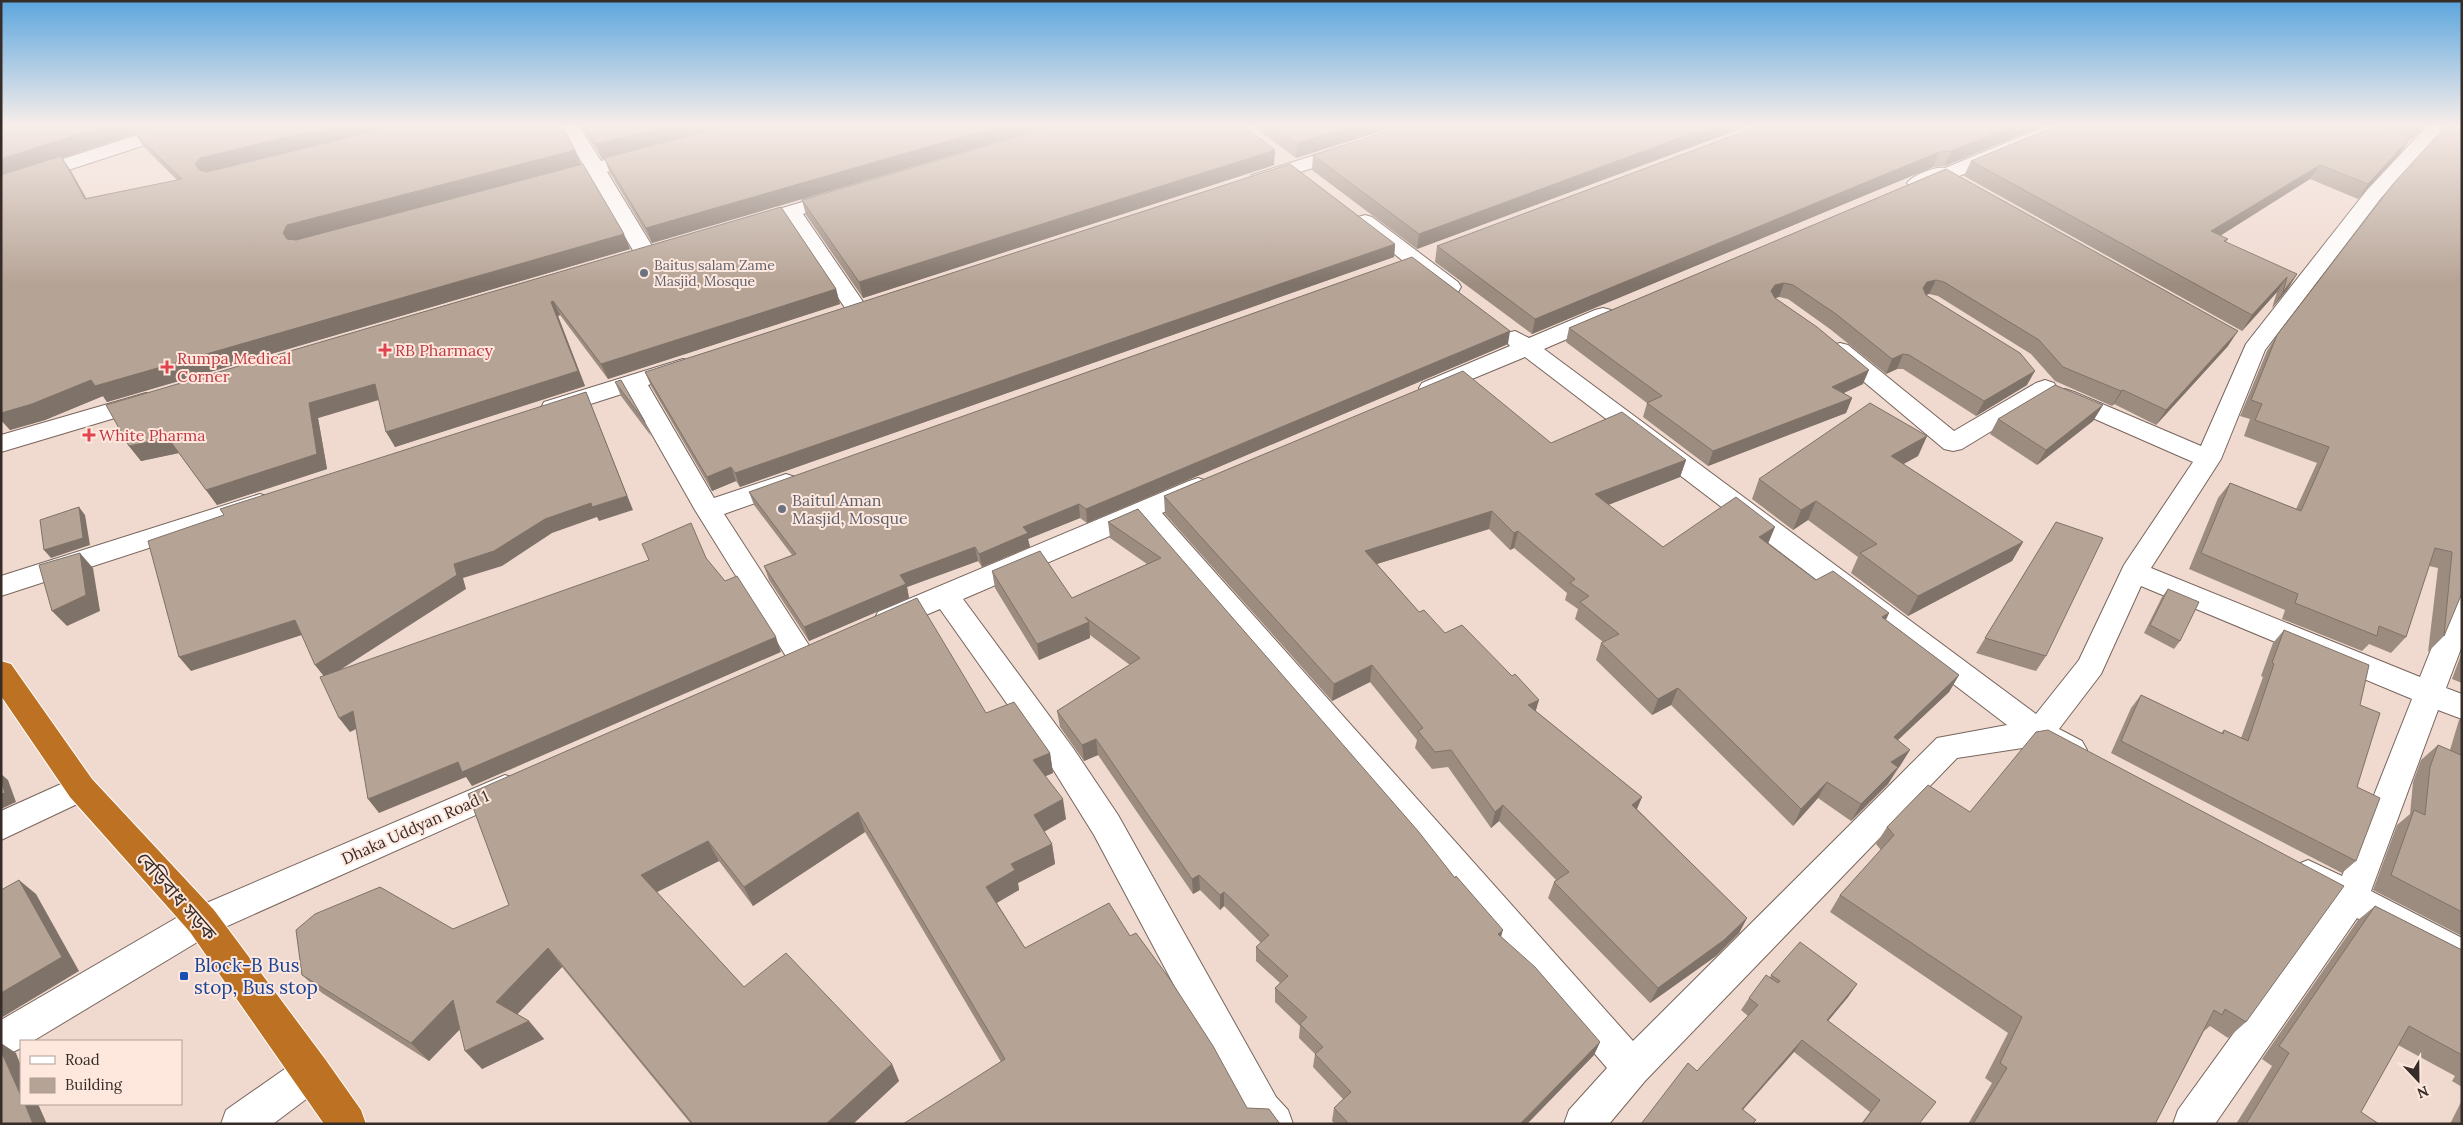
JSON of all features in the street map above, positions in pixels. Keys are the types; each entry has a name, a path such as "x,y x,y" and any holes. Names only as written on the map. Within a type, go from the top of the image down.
{"highway":[{"name":"বেড়িবাধ সড়ক","path":"1,672 81,788 202,921 312,1072 347,1124"}],"street":[{"path":"1,186 24,178"},
{"path":"529,187 560,178"},
{"path":"601,178 646,254"},
{"path":"1237,186 1261,178"},
{"path":"1308,178 1317,185"},
{"path":"1895,192 1927,178"},
{"path":"1950,178 1967,188"},
{"path":"1583,1124 1632,1068 1948,747 2039,733 2091,666 2134,572 2208,459 2245,344 2374,194 2385,178"},
{"path":"727,230 856,192"},
{"path":"1347,208 1425,256 1468,300"},
{"path":"791,211 857,309"},
{"path":"1388,269 1425,256"},
{"path":"1408,398 1625,306"},
{"path":"1497,324 2039,733 2091,761"},
{"path":"1821,335 1953,443 2045,388"},
{"path":"530,415 699,360"},
{"path":"2028,368 2045,388 2208,459"},
{"path":"634,382 708,510 811,654 775,670"},
{"path":"1,444 164,396"},
{"path":"708,510 801,477"},
{"path":"865,630 1217,479"},
{"path":"1,586 285,495"},
{"path":"1144,510 1632,1068"},
{"path":"2134,572 2462,707"},
{"path":"945,595 1062,756 1106,824 1262,1111 1274,1124"},
{"path":"2192,1124 2351,898 2462,607"},
{"name":"Dhaka Uddyan Road 1","path":"1,1040 202,921 529,777"},
{"path":"1,826 81,788"},
{"path":"2282,861 2462,956"},
{"path":"240,1124 312,1072"}],"building":[{"path":"1,178 74,178 85,199 182,179 466,178 287,225 283,233 287,239 296,240 528,178 591,178 624,234 95,386 91,380 32,404 1,413"},
{"path":"616,178 818,178 646,228"},
{"path":"876,178 1185,178 859,282 802,200"},
{"path":"1245,178 1309,178 1395,244 735,473 731,467 707,477 645,372"},
{"path":"1345,178 1570,178 1419,234"},
{"path":"1618,178 1875,178 1535,319 1437,246"},
{"path":"1923,178 1963,178 2238,331 2166,410 2123,390 2121,391 2063,367 2039,340 1944,282 1936,280 1927,282 1923,288 1926,295 2020,353 2035,371 1984,401 1909,355 1903,354 1892,359 1836,314 1793,285 1784,283 1775,285 1771,291 1775,298 1817,327 1869,370 1832,387 1852,398 1713,451 1647,403 1662,396 1569,328"},
{"path":"2003,178 2298,178 2211,231 2228,239 2224,241 2297,274 2283,292 2287,277 2252,315"},
{"path":"2354,178 2373,178 2368,184"},
{"path":"2398,178 2462,178 2462,593 2444,636 2452,552 2435,548 2406,637 2379,626 2377,636 2295,603 2298,594 2201,553 2230,483 2301,511 2329,447 2255,420 2262,404 2251,400 2277,335"},
{"path":"781,207 836,289 601,364 553,301 551,302 578,371 386,432 375,384 309,403 317,454 206,490 168,438 129,446 106,405"},
{"path":"1412,257 1510,331 1086,509 1079,504 1023,527 1028,533 979,554 975,547 900,575 906,584 804,627 764,566 796,554 749,492"},
{"path":"1463,371 1551,443 1622,412 1686,460 1595,494 1663,547 1736,497 1775,527 1759,537 1816,580 1833,571 1889,613 1882,617 1959,675 1894,737 1910,750 1891,762 1898,767 1861,804 1827,782 1801,809 1678,688 1658,699 1601,643 1619,634 1580,602 1589,596 1570,583 1575,579 1518,531 1514,533 1492,511 1365,551 1419,612 1424,610 1445,633 1462,625 1512,676 1515,674 1539,700 1528,705 1642,797 1632,805 1747,918 1724,940 1658,988 1554,882 1569,872 1503,805 1495,812 1451,750 1435,752 1418,731 1423,728 1372,665 1334,684 1164,496"},
{"path":"621,380 645,422 615,382"},
{"path":"2055,385 2103,405 2046,450 1998,419"},
{"path":"586,392 627,496 592,507 591,503 545,519 494,551 454,564 457,575 315,665 295,620 179,657 148,541 224,515 220,509"},
{"path":"1870,403 1927,436 1891,456 2023,542 1918,596 1860,553 1877,544 1816,501 1801,510 1759,479"},
{"path":"79,507 83,538 44,550 40,520"},
{"path":"1138,509 1418,831 1455,878 1456,876 1503,930 1498,934 1535,967 1600,1042 1520,1124 1349,1124 1334,1108 1351,1092 1315,1054 1323,1047 1300,1024 1307,1017 1275,988 1288,976 1256,947 1269,935 1224,892 1220,895 1199,875 1192,879 1096,739 1082,745 1057,711 1140,658 1085,617 1089,622 1037,644 992,571 1040,551 1072,598 1161,558 1108,522"},
{"path":"2056,522 2103,538 2046,656 1985,638"},
{"path":"691,523 706,558 725,581 737,576 776,637 462,772 458,762 368,799 353,711 339,718 320,677 649,560 642,544"},
{"path":"80,553 86,595 52,611 39,565"},
{"path":"2168,589 2199,602 2180,641 2150,625"},
{"path":"917,598 986,713 1014,702 1050,753 1033,760 1063,799 1034,815 1052,844 1011,864 1015,870 986,887 1025,948 1109,903 1130,936 1136,933 1169,978 1213,1046 1247,1108 1269,1109 1280,1124 903,1124 1005,1059 858,812 744,887 708,841 641,875 744,987 786,953 892,1064 826,1124 693,1124 548,948 496,1002 529,1021 465,1051 453,1000 411,1043 302,975 296,930 315,914 380,887 453,929 509,905 468,794"},
{"path":"2284,630 2369,665 2360,705 2380,713 2357,787 2380,798 2356,861 2121,741 2141,695 2223,734 2224,730 2248,741"},
{"path":"2048,730 2344,886 2246,1022 2225,1009 2222,1015 2214,1010 2155,1124 1973,1124 2007,1068 2000,1063 2022,1017 1840,895 1894,835 1887,827 1928,785 1970,812 2036,732"},
{"path":"2438,745 2461,755 2462,753 2462,912 2391,875 2414,810 2425,815 2430,767"},
{"path":"1,781 5,793 1,794"},
{"path":"19,880 62,957 1,993 1,890"},
{"path":"2375,906 2462,950 2462,1055 2409,1026 2361,1112 2379,1124 2246,1124 2289,1053 2279,1046"},
{"path":"1800,942 1857,984 1827,1020 1936,1102 1919,1124 1862,1124 1880,1100 1802,1040 1742,1109 1756,1120 1752,1124 1641,1124 1688,1063 1697,1071 1758,1005 1749,998 1766,975 1778,983 1780,981 1771,975"},
{"path":"1,1051 20,1094 20,1105 25,1105 33,1124 1,1124"}],"place":[{"name":"Baitus salam Zame Masjid, Mosque","path":"644,273"},
{"name":"RB Pharmacy","path":"385,350"},
{"name":"Rumpa Medical Corner","path":"167,367"},
{"name":"White Pharma","path":"89,435"},
{"name":"Baitul Aman Masjid, Mosque","path":"782,509"},
{"name":"Block-B Bus stop, Bus stop","path":"184,976"}]}
